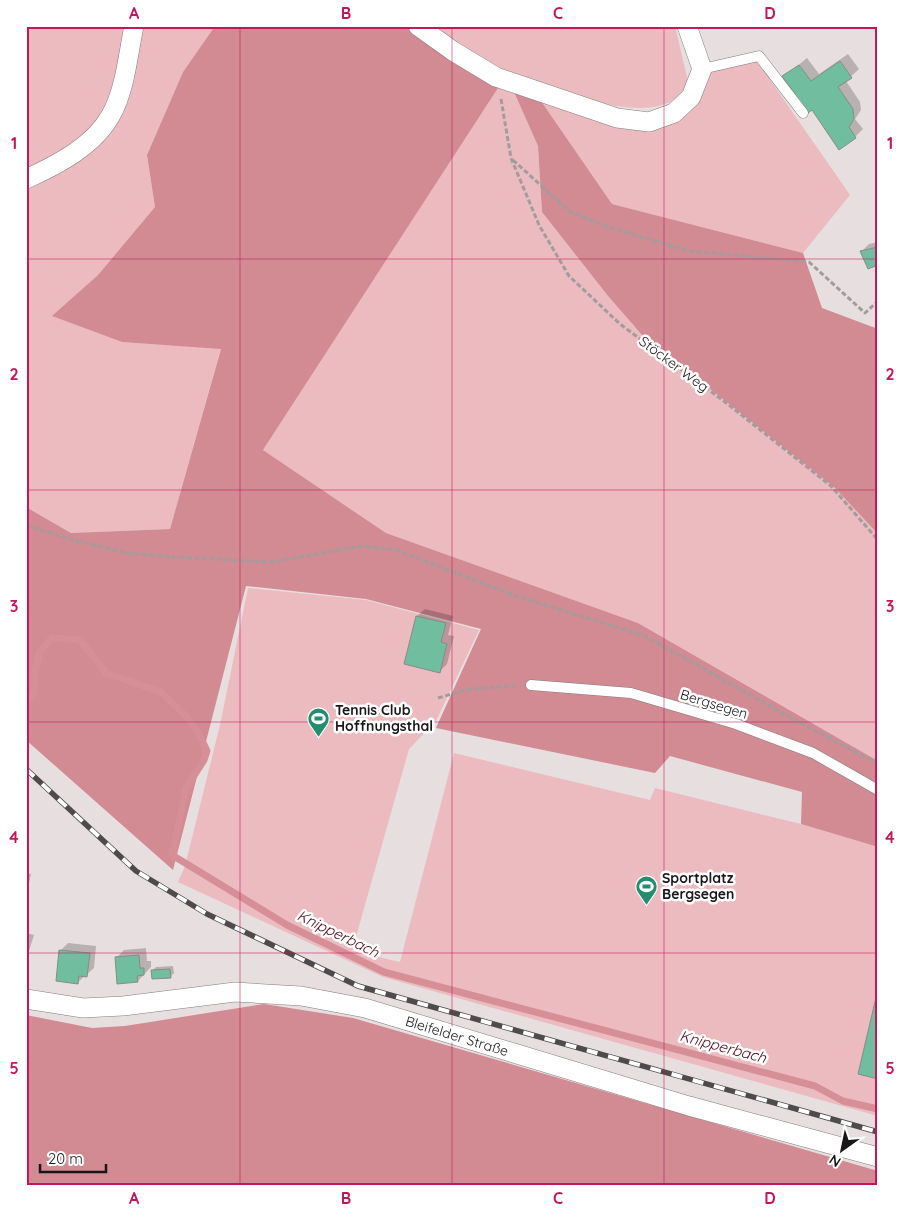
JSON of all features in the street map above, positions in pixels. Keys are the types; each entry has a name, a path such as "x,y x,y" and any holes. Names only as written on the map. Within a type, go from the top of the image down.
{"street":[{"path":"26,179 62,161 87,143 111,116 119,93 134,26"},
{"path":"418,26 453,51 496,77 591,111 617,118 649,122 674,112 690,97 702,69 687,26"},
{"name":"Bleifelder Straße","path":"26,999 83,1008 123,1006 235,992 310,998 365,1008 689,1106 878,1157"}],"lane":[{"path":"702,69 759,56 803,113"},
{"name":"Bergsegen","path":"531,685 631,693 726,721 813,753 878,790"}],"path":[{"name":"Stöcker Weg","path":"496,77 507,128 510,158 539,225 569,276 620,324 725,402 831,486 878,540"},
{"path":"510,158 569,211 608,227 690,251 809,262 865,313 878,301"},
{"path":"26,525 73,540 127,553 182,558 271,562 362,546 396,550 516,596 645,636 782,713 878,764"},
{"path":"438,698 469,688 531,685"}],"shaded area":[{"path":"26,26 127,26 114,87 102,115 93,128 76,144 26,172"},
{"path":"139,26 215,26 183,72 147,155 155,207 98,275 53,316 122,342 221,348 170,529 71,533 26,507 26,187 92,148"},
{"path":"215,26 407,26 498,88 263,450 386,533 638,623 878,761 878,847 801,824 802,792 670,756 655,773 436,728 481,629 366,599 246,586 173,870 26,740 26,507 71,533 170,529 221,349 122,342 52,316 98,275 155,207 147,155 183,72"},
{"path":"432,26 675,26 688,81 677,97 661,106 639,108 586,99 533,82 493,65 477,57"},
{"path":"757,61 850,195 803,253 612,204 541,101 667,125 706,73"},
{"path":"498,88 514,92 538,146 542,212 608,296 642,335 835,488 878,534 878,761 638,623 386,533 263,450"},
{"path":"514,92 541,101 612,204 803,253 822,308 878,329 878,534 835,488 642,335 608,296 542,212 538,146"},
{"path":"248,588 366,600 479,630 436,721 409,749 352,951 400,962 454,753 650,800 655,788 801,824 878,847 878,1116 383,977 178,882 185,866 220,725"},
{"path":"264,1004 353,1018 878,1171 878,1186 26,1186 26,1015 92,1028 125,1026"}],"building":[{"path":"840,61 852,78 838,87 853,109 854,119 849,127 856,138 839,150 812,110 808,113 782,76 799,65 811,81"},
{"path":"878,247 878,265 868,269 860,251"},
{"path":"416,616 446,623 441,642 447,644 440,673 404,664"},
{"path":"59,950 90,953 87,977 79,976 78,984 56,981"},
{"path":"139,955 140,968 144,968 144,975 137,976 138,982 117,984 115,957"},
{"path":"170,969 171,978 152,979 151,970"},
{"path":"878,989 878,1079 858,1074"}],"waterway":[{"name":"Knipperbach","path":"26,702 34,693 34,675 40,651 52,638 80,640 106,673 161,692 186,716 198,732 207,751 204,760 186,788 172,855 287,925 384,972 815,1086 843,1101 878,1109"}],"railway":[{"path":"26,769 136,871 207,914 358,986 878,1132"}],"place":[{"name":"Tennis Club Hoffnungsthal","path":"319,737"},
{"name":"Sportplatz Bergsegen","path":"646,905"}]}
